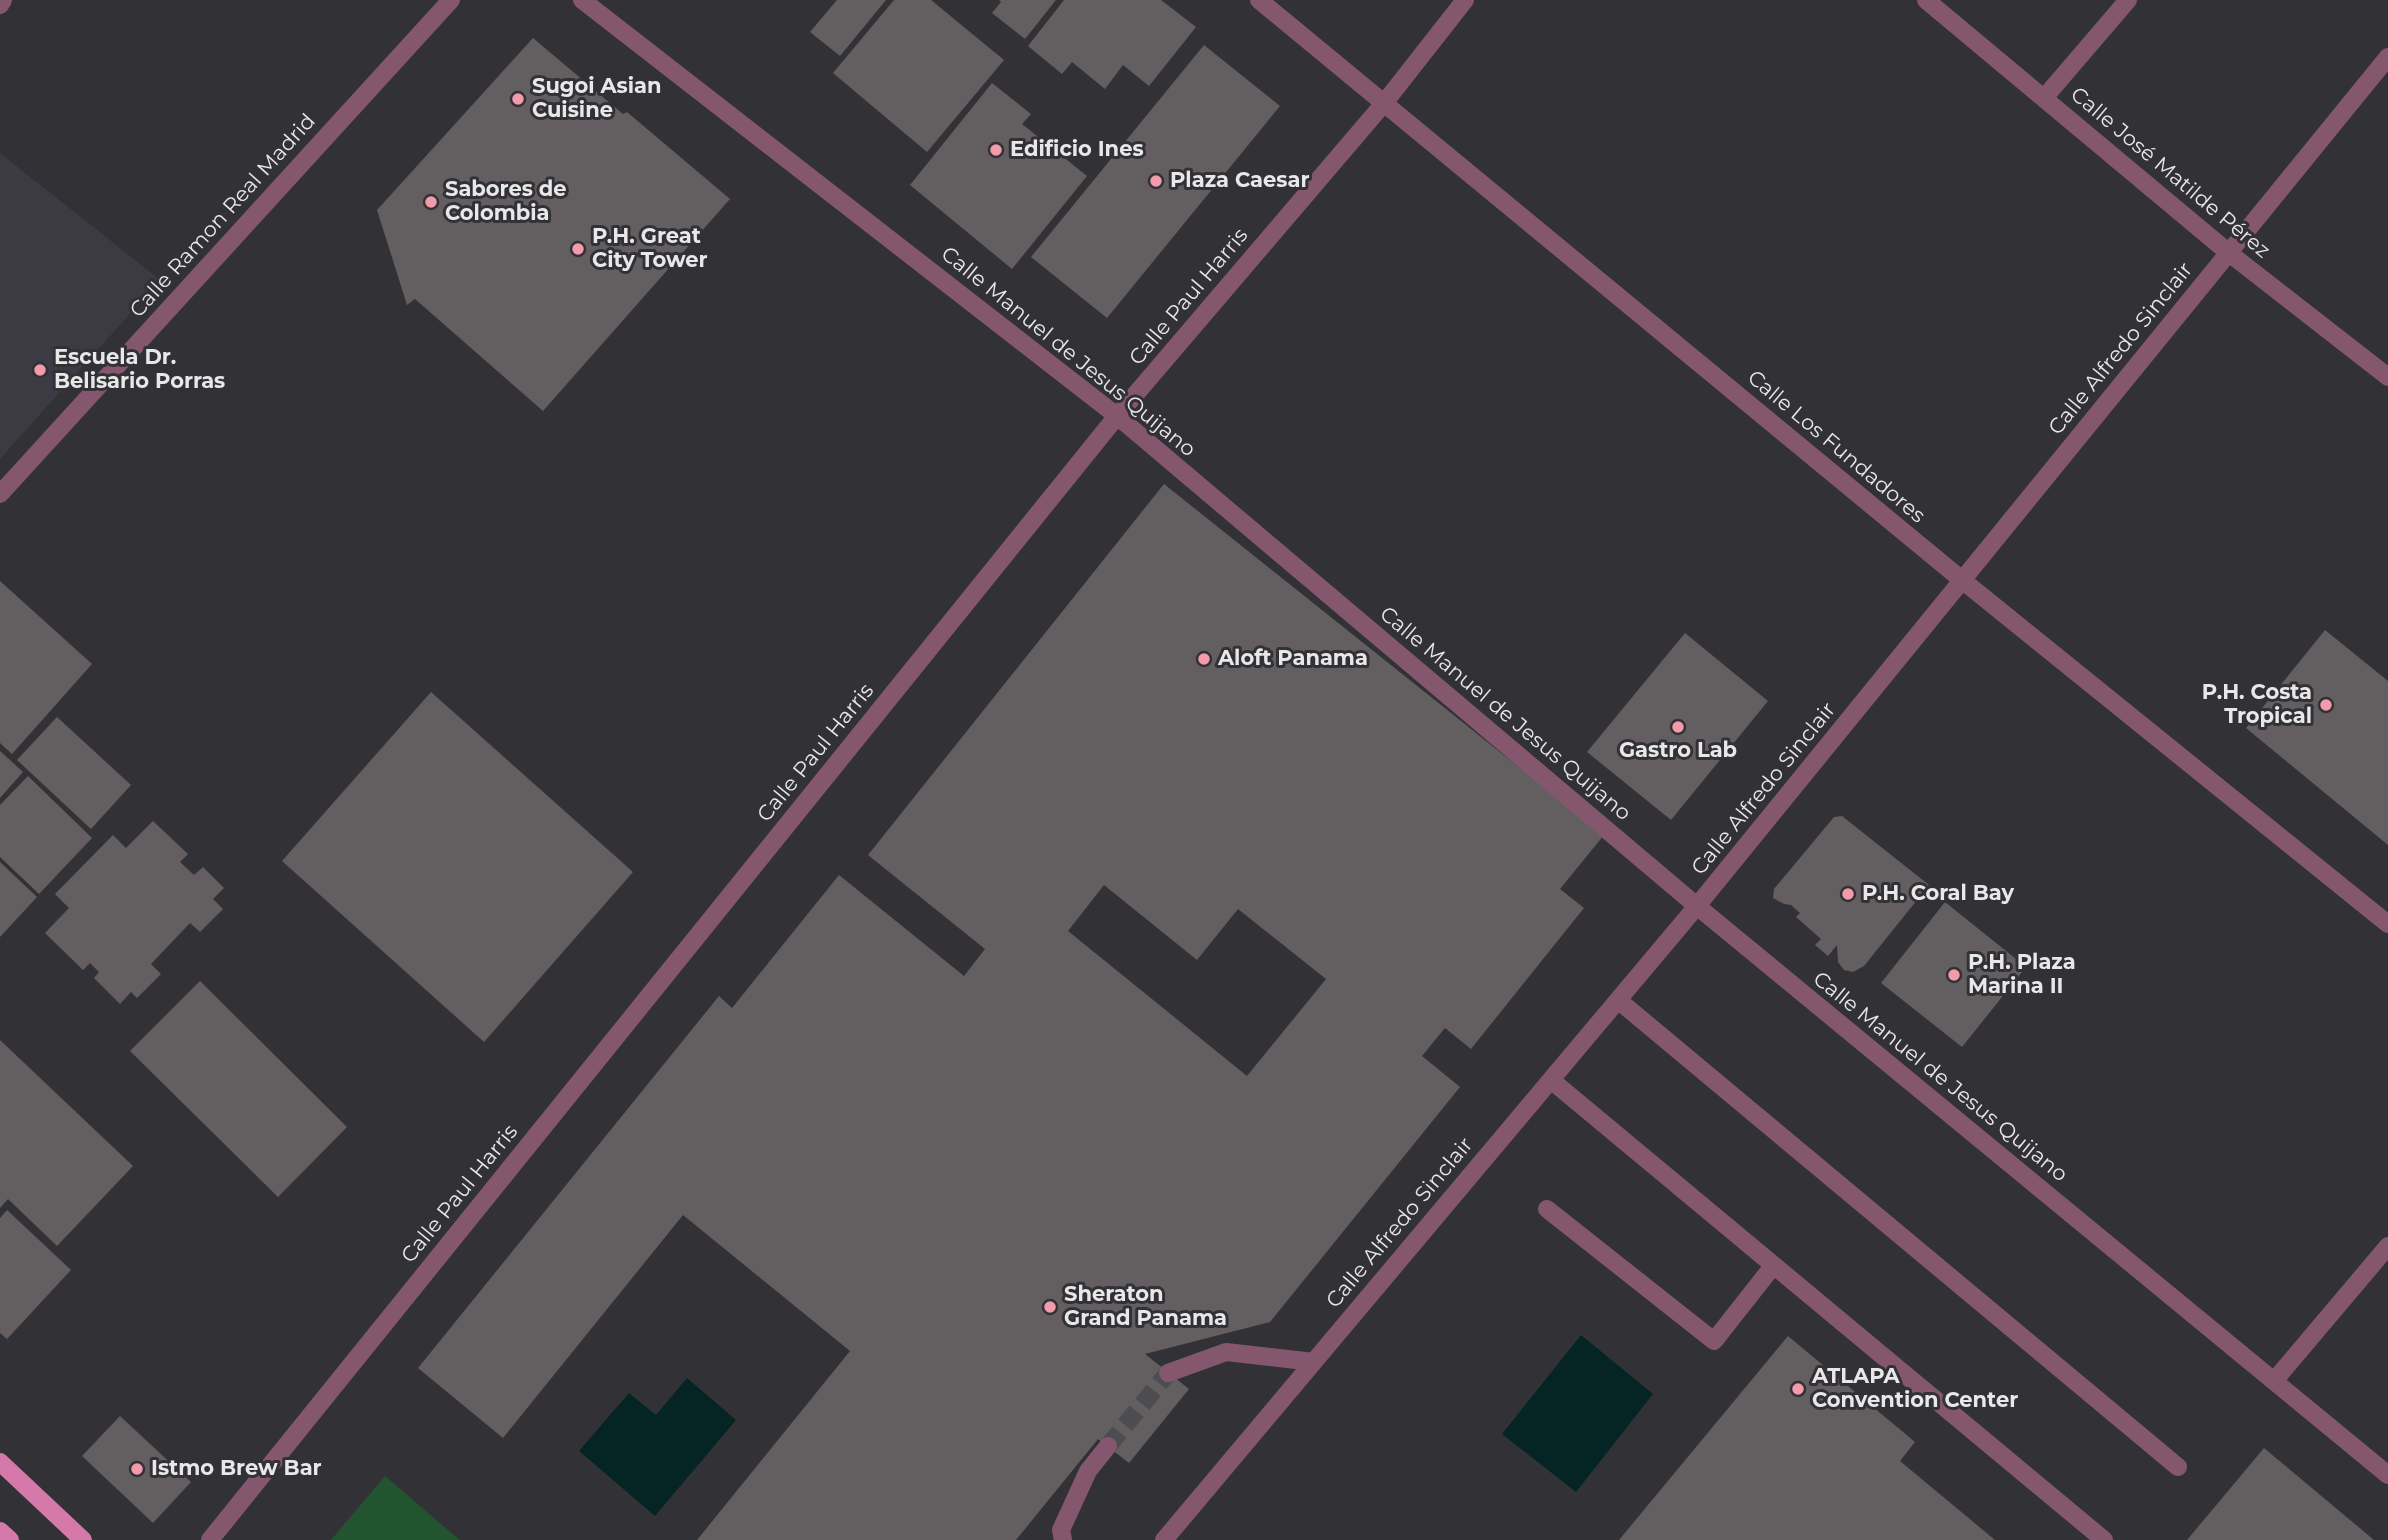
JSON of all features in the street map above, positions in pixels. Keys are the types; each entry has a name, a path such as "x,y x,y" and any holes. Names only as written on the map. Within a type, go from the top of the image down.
{"main road":[{"path":"0,1462 83,1540"},
{"path":"0,1531 10,1540"}],"street":[{"path":"0,5 2,0"},
{"name":"Calle Ramon Real Madrid","path":"0,494 451,0"},
{"name":"Calle Manuel de Jesus Quijano","path":"582,0 1117,416 1697,906 2388,1475"},
{"name":"Calle Los Fundadores","path":"1259,0 1962,580 2388,924"},
{"name":"Calle Paul Harris","path":"209,1540 1117,416 1385,102 1465,0"},
{"name":"Calle José Matilde Pérez","path":"1926,0 2229,253 2388,377"},
{"path":"2045,98 2128,0"},
{"name":"Calle Alfredo Sinclair","path":"1164,1540 1697,906 2388,57"},
{"path":"1618,1000 2178,1467"},
{"path":"1551,1080 2104,1540"},
{"path":"1547,1209 1714,1341 1773,1266"},
{"path":"2274,1381 2388,1246"},
{"path":"1168,1373 1226,1352 1314,1362"},
{"path":"1063,1540 1061,1530 1088,1471 1108,1446"}],"shaded area":[{"name":"Escuela Dr. Belisario Porras","path":"0,153 160,280 0,459"},
{"path":"1581,1335 1653,1394 1576,1492 1502,1434"},
{"path":"687,1378 736,1420 655,1516 579,1451 629,1393 656,1415"}],"green space":[{"path":"385,1476 448,1530 460,1540 331,1540"}],"building":[{"path":"837,0 886,0 840,56 810,32"},
{"path":"894,0 931,0 1004,60 927,152 833,73"},
{"path":"999,0 1056,0 1025,39 992,13 1001,2"},
{"path":"1064,0 1161,0 1196,27 1149,86 1123,65 1105,89 1072,62 1062,74 1028,46"},
{"name":"P.H. Great City Tower","path":"533,38 623,114 627,112 730,199 543,411 415,299 407,305 377,210"},
{"name":"Plaza Caesar","path":"1204,45 1280,106 1107,318 1031,257"},
{"name":"Edificio Ines","path":"992,83 1031,114 1022,124 1087,176 1012,269 910,185"},
{"path":"1164,484 1604,835 1560,889 1584,908 1471,1049 1445,1028 1422,1056 1460,1087 1270,1322 1145,1354 1189,1389 1129,1463 1098,1439 1016,1540 697,1540 850,1351 683,1215 503,1438 418,1368 719,996 732,1008 839,875 964,976 985,949 868,855","holes":["1104,885 1197,960 1238,909 1326,979 1247,1076 1068,931"]},
{"path":"0,581 92,664 12,754 0,743"},
{"name":"P.H. Costa Tropical","path":"2325,630 2388,681 2388,845 2246,728"},
{"name":"Gastro Lab","path":"1685,633 1768,701 1671,820 1587,752"},
{"path":"431,692 633,872 484,1042 282,861"},
{"path":"57,717 131,785 91,829 17,760"},
{"path":"0,751 23,772 0,798"},
{"path":"28,776 92,838 39,894 0,857 0,805"},
{"name":"P.H. Coral Bay","path":"1842,816 1929,885 1864,966 1853,972 1844,970 1838,962 1837,945 1828,956 1815,945 1821,939 1796,917 1800,913 1791,905 1773,898 1774,889 1834,817"},
{"path":"153,821 188,854 180,862 194,875 203,867 224,888 213,899 223,909 200,932 190,923 151,964 161,974 137,998 131,992 120,1004 94,978 99,972 90,963 83,970 45,933 69,908 55,894 113,835 126,848"},
{"path":"0,862 37,897 0,937"},
{"name":"P.H. Plaza Marina II","path":"1945,902 2026,967 1962,1047 1881,983"},
{"path":"200,981 347,1127 278,1197 130,1051"},
{"path":"0,1040 133,1166 57,1246 8,1199 0,1208"},
{"path":"7,1210 71,1270 7,1339 0,1333 0,1218"},
{"name":"ATLAPA Convention Center","path":"1788,1336 1915,1442 1900,1461 1995,1540 1619,1540"},
{"name":"Istmo Brew Bar","path":"120,1416 191,1482 153,1523 82,1456"},
{"path":"2264,1448 2374,1540 2187,1540"}],"tunnel":[{"path":"1108,1446 1168,1373"}],"place":[{"name":"Sugoi Asian Cuisine","path":"518,99"},
{"name":"Edificio Ines","path":"996,150"},
{"name":"Plaza Caesar","path":"1156,181"},
{"name":"Sabores de Colombia","path":"431,202"},
{"name":"P.H. Great City Tower","path":"578,249"},
{"name":"Escuela Dr. Belisario Porras","path":"40,370"},
{"name":"Aloft Panama","path":"1204,659"},
{"name":"P.H. Costa Tropical","path":"2326,705"},
{"name":"Gastro Lab","path":"1678,727"},
{"name":"P.H. Coral Bay","path":"1848,894"},
{"name":"P.H. Plaza Marina II","path":"1954,975"},
{"name":"Sheraton Grand Panama","path":"1050,1307"},
{"name":"ATLAPA Convention Center","path":"1798,1389"},
{"name":"Istmo Brew Bar","path":"137,1469"}]}
